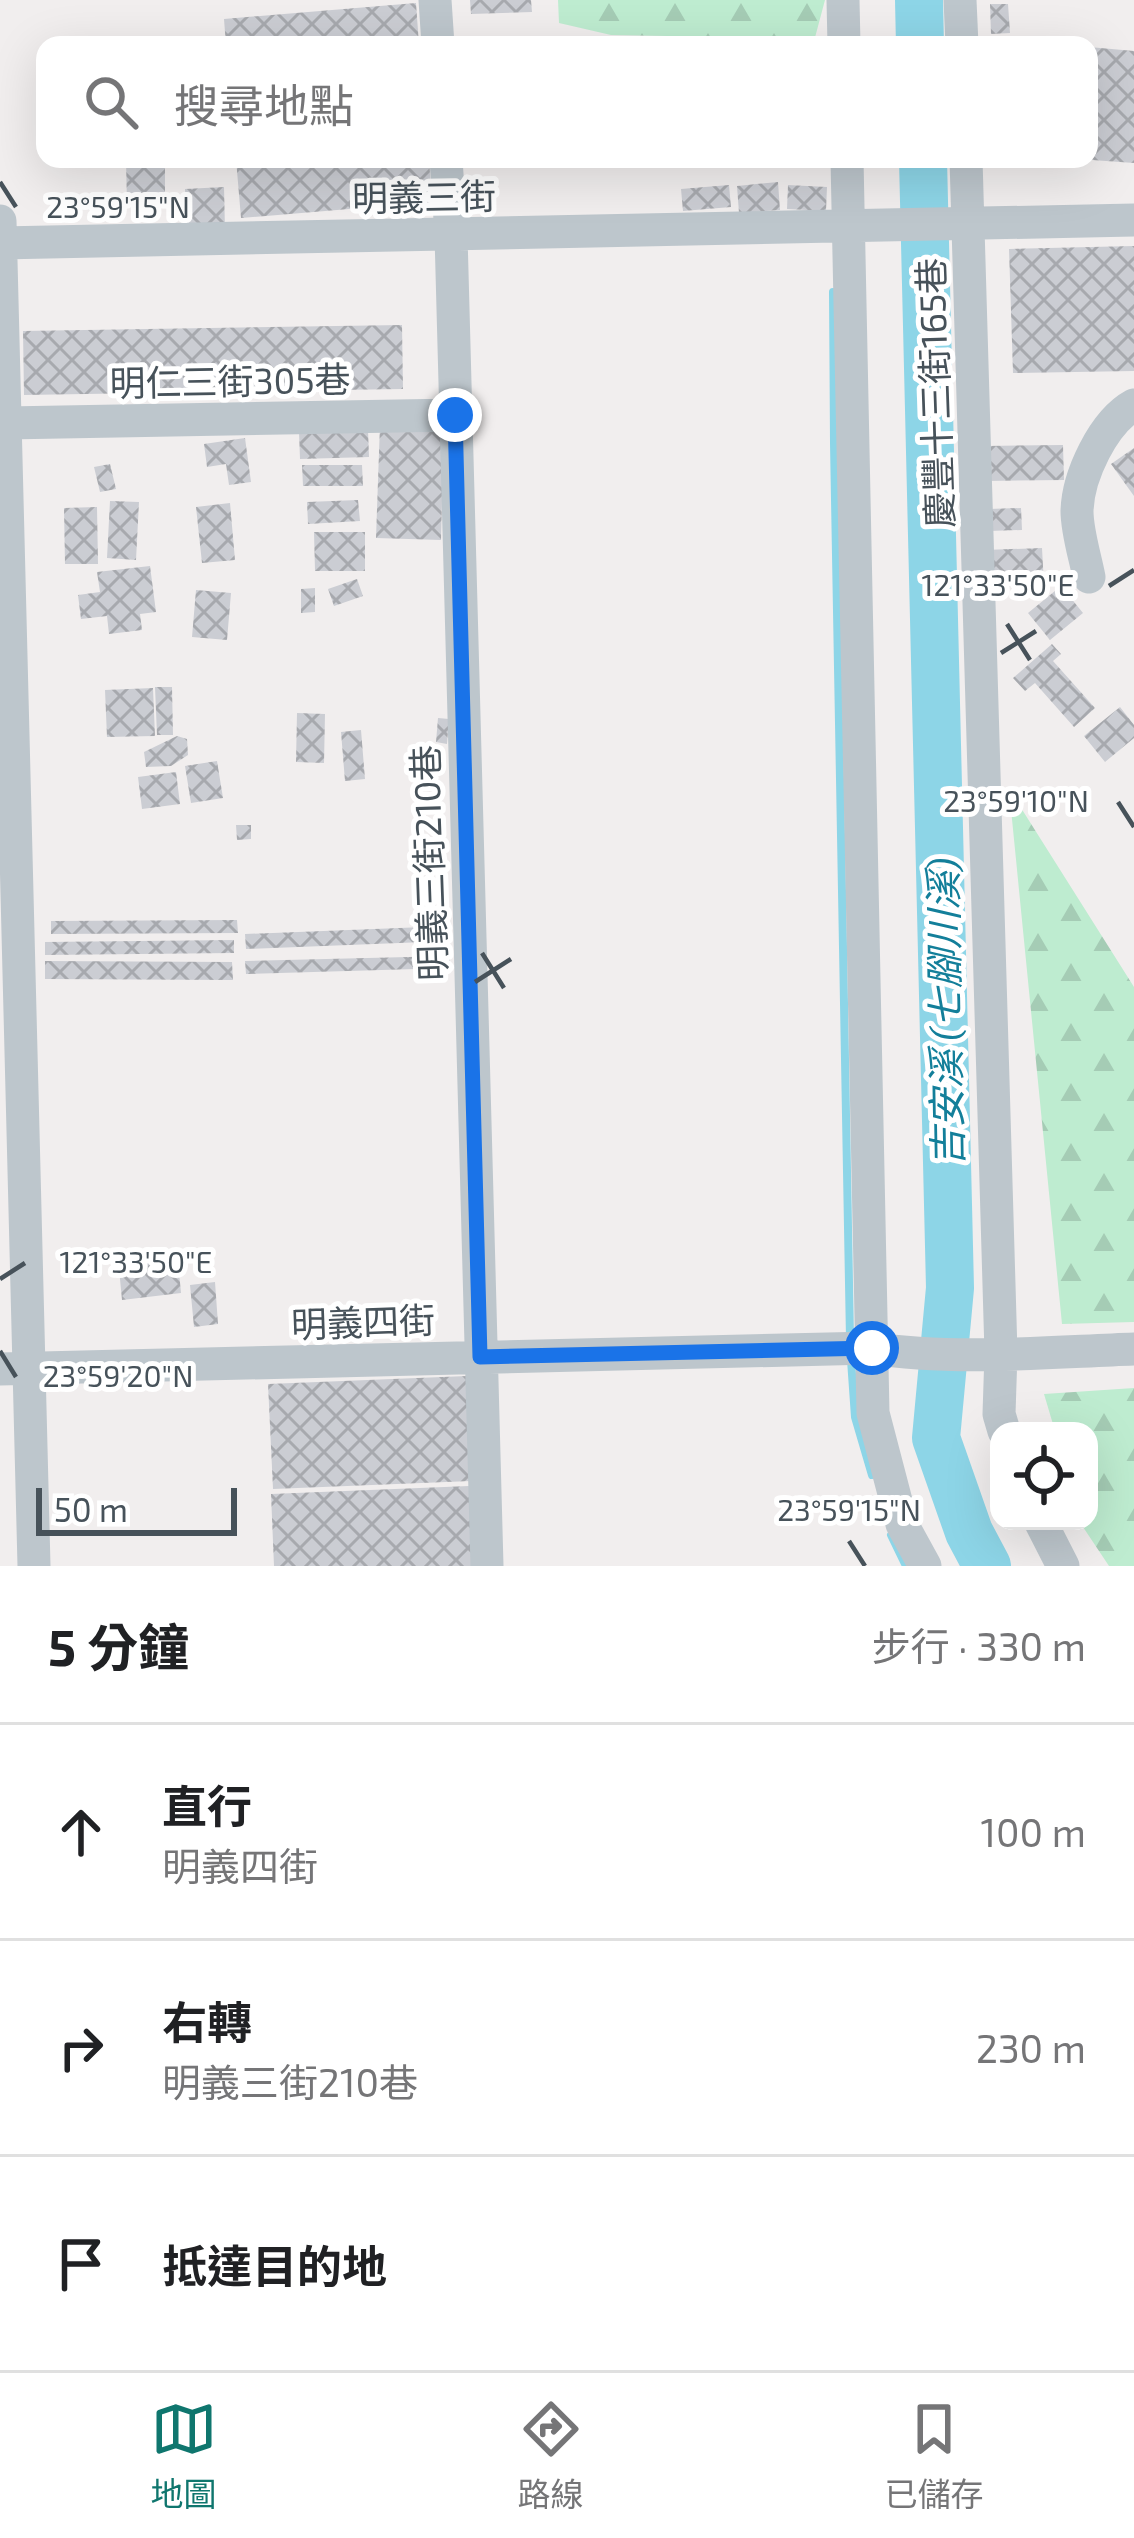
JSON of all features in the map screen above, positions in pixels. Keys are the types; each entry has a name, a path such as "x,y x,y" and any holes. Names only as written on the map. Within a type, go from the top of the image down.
{"street":[{"path":"434,0 437,36"},
{"path":"843,0 844,36"},
{"path":"960,0 962,36"},
{"name":"明義三街210巷","path":"447,168 487,1566"},
{"path":"847,168 884,1350 872,1413 902,1524 925,1566"},
{"name":"慶豐十三街165巷","path":"966,168 992,1353 1001,1422"},
{"name":"明義三街","path":"0,243 1134,220"},
{"path":"0,221 14,1369 34,1566"},
{"path":"1089,577 1077,512 1087,461 1123,411 1134,405"},
{"name":"明仁三街305巷","path":"6,423 455,415"},
{"name":"明義四街","path":"14,1369 480,1357 1134,1349"},
{"path":"1045,1530 1063,1566"}],"green space":[{"path":"558,0 825,0 815,36 611,35 559,23"},
{"path":"1009,789 1134,987 1134,1322 1062,1324"},
{"path":"1134,1388 1134,1566 1109,1566 1085,1530 1098,1530 1098,1422 1052,1422 1044,1394"}],"building":[{"path":"470,0 531,0 532,12 471,14"},
{"path":"416,3 418,36 225,36 224,19"},
{"path":"990,4 1008,4 1010,33 991,34"},
{"path":"1098,48 1134,51 1134,163 1098,160"},
{"path":"126,168 165,168 165,206 127,206"},
{"path":"237,168 430,168 432,202 241,218"},
{"path":"778,182 780,210 739,213 737,186"},
{"path":"729,185 731,207 683,211 681,189"},
{"path":"788,185 827,187 826,211 787,209"},
{"path":"224,187 225,230 187,232 185,189"},
{"path":"1134,246 1134,371 1013,373 1009,249"},
{"path":"402,325 403,389 24,395 23,331"},
{"path":"380,424 444,426 441,540 376,538"},
{"path":"368,430 369,457 300,459 299,432"},
{"path":"245,438 251,482 229,485 226,464 207,467 204,444"},
{"path":"1063,445 1064,480 986,481 986,446"},
{"path":"1134,448 1134,496 1111,464"},
{"path":"110,464 116,489 100,492 94,467"},
{"path":"302,465 362,465 363,486 303,486"},
{"path":"358,500 360,521 308,524 307,502"},
{"path":"110,501 139,502 136,560 107,558"},
{"path":"230,503 235,560 202,563 196,507"},
{"path":"97,507 98,564 65,564 64,508"},
{"path":"1021,508 1022,530 989,531 988,509"},
{"path":"314,532 365,532 365,571 315,571"},
{"path":"1042,548 1044,585 986,588 984,550"},
{"path":"150,566 156,612 140,614 142,630 109,634 107,616 81,619 78,595 100,592 97,572"},
{"path":"357,579 363,596 334,606 328,589"},
{"path":"1061,586 1083,613 1050,640 1028,613"},
{"path":"315,588 315,612 301,613 301,589"},
{"path":"196,590 231,593 227,640 192,637"},
{"path":"1052,644 1061,654 1053,661 1095,708 1074,727 1035,683 1025,691 1013,678"},
{"path":"155,687 172,687 173,735 157,735"},
{"path":"153,688 155,736 107,737 105,690"},
{"path":"1120,707 1134,725 1134,738 1105,762 1084,736"},
{"path":"297,713 325,714 324,763 296,762"},
{"path":"438,718 449,719 447,744 436,742"},
{"path":"361,730 365,779 345,781 341,732"},
{"path":"177,736 187,739 188,755 171,766 146,767 144,752"},
{"path":"217,761 223,798 191,803 185,766"},
{"path":"176,772 180,804 142,809 138,777"},
{"path":"236,825 251,825 251,839 237,840"},
{"path":"237,920 238,933 51,934 51,921"},
{"path":"450,926 450,941 246,949 245,934"},
{"path":"234,940 234,953 45,955 45,942"},
{"path":"450,956 450,968 246,974 245,961"},
{"path":"45,961 232,962 233,980 45,979"},
{"path":"177,1251 181,1293 122,1300 118,1258"},
{"path":"215,1282 218,1324 194,1327 190,1285"},
{"path":"467,1376 471,1481 273,1489 268,1384"},
{"path":"469,1486 473,1566 274,1566 271,1494"}],"waterway":[{"name":"吉安溪 (七腳川溪)","path":"919,0 920,36"},
{"name":"吉安溪 (七腳川溪)","path":"923,168 950,1288 936,1438 969,1532 987,1566"},
{"path":"833,292 850,1339"},
{"path":"851,1360 855,1417 872,1475"},
{"path":"891,1535 906,1566"}],"route":[{"path":"455,415 480,1357 872,1348"}]}
